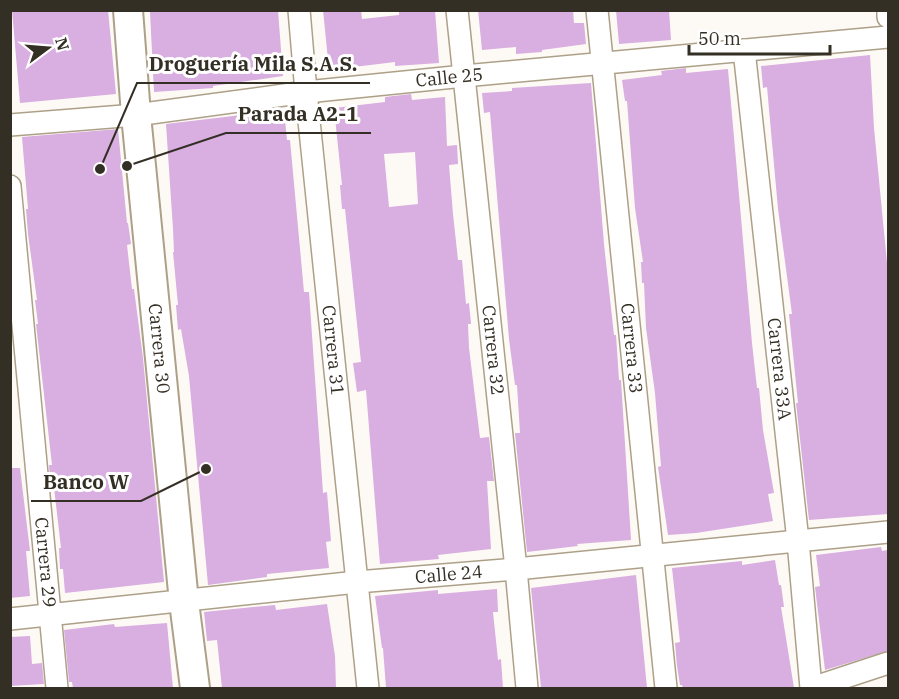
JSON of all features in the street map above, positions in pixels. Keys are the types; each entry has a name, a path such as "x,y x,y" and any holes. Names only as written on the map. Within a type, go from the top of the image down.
{"street":[{"name":"Carrera 30","path":"128,10 136,115 184,602 195,688"},
{"name":"Carrera 31","path":"299,10 368,688"},
{"name":"Carrera 32","path":"457,10 527,688"},
{"name":"Carrera 33","path":"597,10 666,688"},
{"path":"888,10 888,17"},
{"name":"Calle 25","path":"10,125 136,115 306,92 464,76 888,37"},
{"name":"Carrera 33A","path":"744,50 812,688"},
{"name":"Carrera 29","path":"10,186 52,614 57,688"},
{"name":"Calle 24","path":"10,619 357,582 516,569 888,532"},
{"path":"812,688 888,663"}],"building":[{"path":"12,10 108,10 116,94 20,103"},
{"path":"152,10 278,10 283,76 213,86 213,88 154,92 150,12"},
{"path":"323,10 361,10 362,19 399,15 399,10 435,10 439,63 395,66 395,62 329,70"},
{"path":"478,10 573,10 574,23 584,23 586,44 516,54 516,47 482,50"},
{"path":"616,10 669,10 671,40 619,44"},
{"path":"870,55 874,128 888,273 888,514 809,520 796,403 798,403 789,314 792,314 778,209 767,87 763,88 761,66"},
{"path":"686,68 686,73 728,69 752,343 774,493 768,494 773,521 668,535 658,467 661,466 655,393 646,328 644,283 642,283 641,262 643,262 635,208 627,101 625,101 622,80 662,75 661,71"},
{"path":"591,83 604,244 614,335 616,335 619,380 621,380 631,540 577,544 578,546 527,552 515,433 520,433 517,385 515,385 509,339 490,112 484,113 482,93 512,91 512,88"},
{"path":"411,94 412,100 445,97 447,146 457,145 458,164 449,165 458,260 462,260 466,304 469,303 471,324 468,324 469,348 480,438 489,437 494,481 487,481 491,549 438,555 439,559 380,564 366,390 357,392 353,363 361,362 345,209 342,209 340,185 342,185 334,108 385,102 385,97","holes":["415,152 418,204 389,207 384,154"]},
{"path":"284,110 287,140 290,140 304,292 309,292 323,493 327,492 331,541 326,542 329,568 267,574 267,577 208,585 189,376 181,329 178,330 166,124"},
{"path":"118,129 131,244 127,245 143,358 164,582 65,593 63,569 60,569 59,548 61,548 53,479 50,480 49,465 52,465 36,324 38,324 35,300 37,300 28,234 22,137"},
{"path":"10,468 20,468 30,551 26,551 30,596 10,598"},
{"path":"881,547 882,551 888,550 888,651 825,670 815,587 820,586 816,555"},
{"path":"775,560 779,585 781,585 784,607 781,607 794,688 683,688 680,685 677,666 675,643 680,642 672,568 742,561 742,565"},
{"path":"636,575 647,688 541,688 531,588"},
{"path":"497,589 498,612 493,612 498,660 501,659 503,688 386,688 375,596 438,590 438,594"},
{"path":"327,604 335,656 336,688 222,688 217,640 207,641 204,612 275,605 276,610"},
{"path":"167,623 173,688 73,688 72,682 69,682 64,630 114,624 115,627"},
{"path":"30,636 32,664 42,663 44,684 10,686 10,637"}],"place":[{"name":"Parada A2-1","path":"127,166"},
{"name":"Droguería Mila S.A.S.","path":"100,169"},
{"name":"Banco W","path":"206,469"}]}
